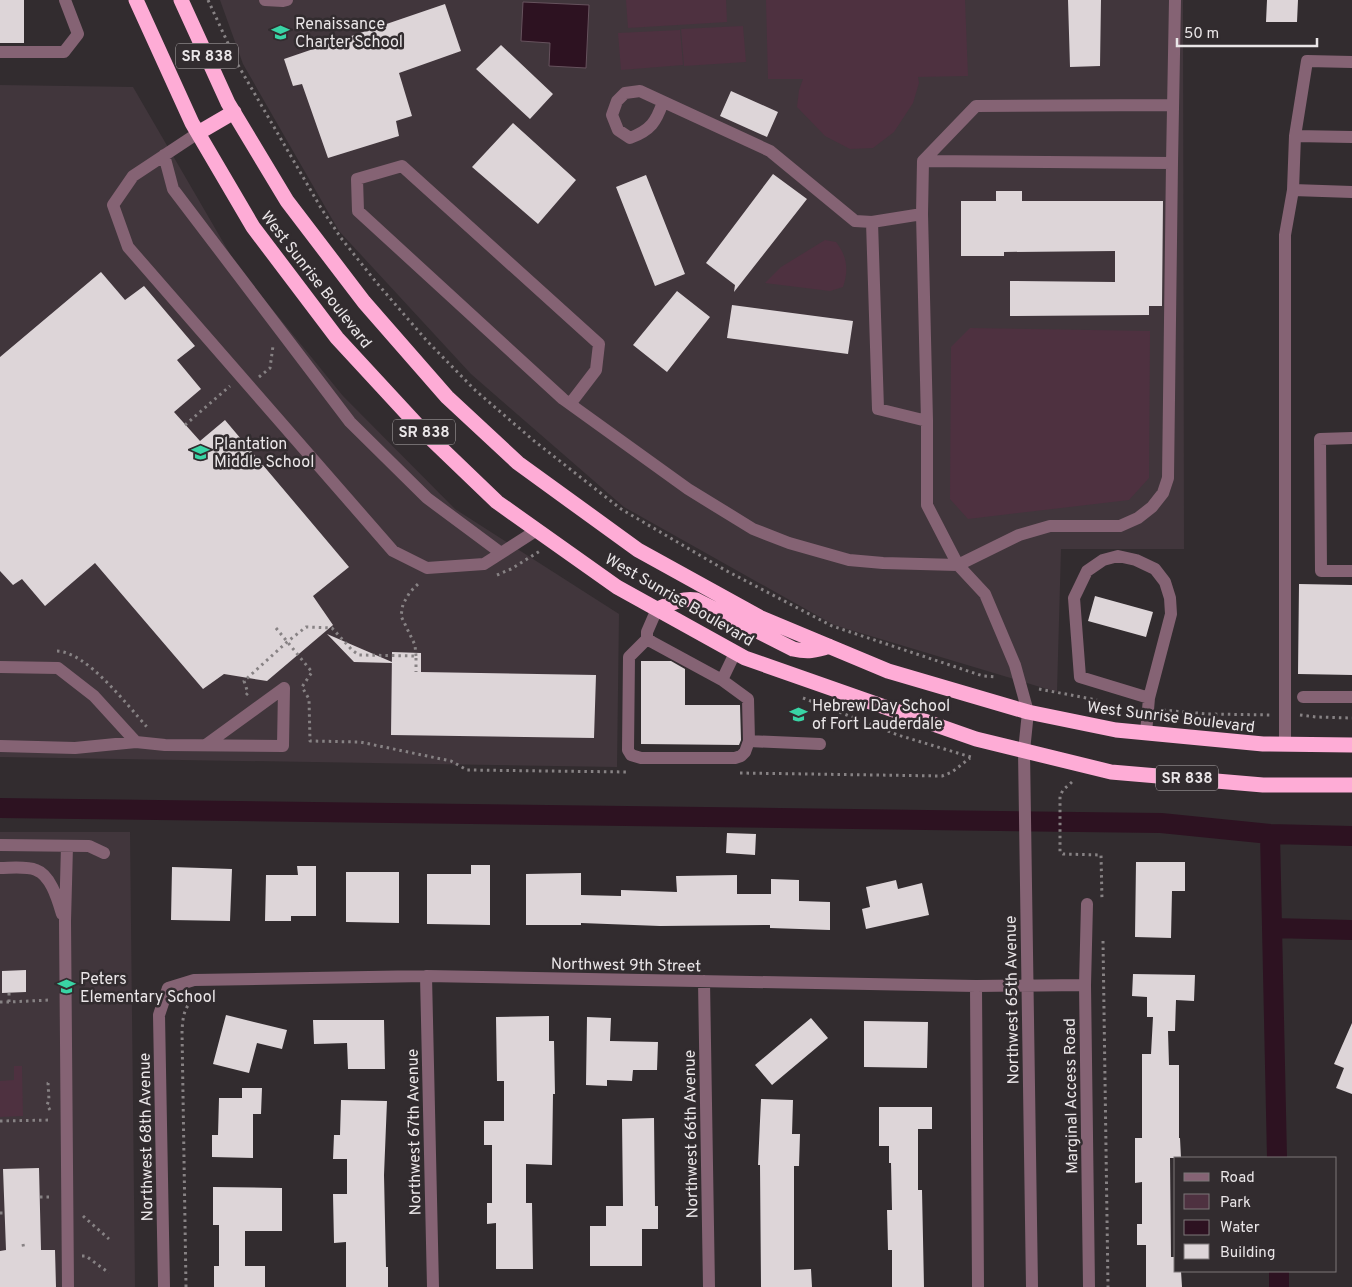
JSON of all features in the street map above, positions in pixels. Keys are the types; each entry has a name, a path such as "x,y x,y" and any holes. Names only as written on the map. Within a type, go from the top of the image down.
{"highway":[{"name":"West Sunrise Boulevard","path":"136,0 192,123 253,227 337,338 422,430 497,502 617,587 745,658 976,739 1024,752 1111,772 1264,785 1352,785"},
{"name":"West Sunrise Boulevard","path":"181,0 234,112 287,201 359,296 447,398 518,463 638,550 761,618 888,671 1028,712 1116,730 1263,744 1352,745"},
{"path":"198,132 234,112"},
{"path":"657,609 674,601 696,600 793,649 815,652 829,646"}],"street":[{"path":"0,52 64,52 78,34 65,0"},
{"path":"265,0 286,0"},
{"path":"570,404 596,370 599,344 402,166 357,179 358,211 570,404 688,489 753,529 820,553 849,560 958,565 1019,535 1050,526 1120,526 1138,518 1152,507 1163,493 1168,478 1175,0"},
{"path":"1285,745 1285,234 1293,190 1295,136 1307,61 1352,62"},
{"path":"663,102 770,151 855,222 872,222 922,214"},
{"path":"1028,712 1015,666 985,594 958,565 927,505 928,421 922,214 923,161 976,106 1172,105"},
{"path":"198,132 133,176 113,205 128,247 393,551 427,568 484,564 537,530"},
{"path":"1295,136 1352,138"},
{"path":"164,155 173,189 350,422 427,498 501,553"},
{"path":"923,161 1172,163"},
{"path":"1293,190 1352,192"},
{"path":"872,222 878,409 928,421"},
{"path":"1352,438 1320,439 1321,571 1352,570"},
{"path":"1146,733 1149,703 1171,614 1170,598 1166,582 1155,569 1136,560 1118,556 1103,560 1087,571 1074,598 1080,677 1149,703"},
{"path":"647,639 722,680 748,699 749,741 741,756 735,758 641,758 631,755 628,750 629,657 647,639 657,609"},
{"path":"722,680 735,652"},
{"path":"0,667 58,668 94,696 136,742"},
{"path":"0,746 76,748 136,742 165,744 283,746 284,688 207,744"},
{"path":"1303,696 1352,696"},
{"name":"Northwest 65th Avenue","path":"1028,712 1024,752 1024,844 1032,1287"},
{"path":"749,741 820,744"},
{"path":"0,845 89,846 104,854"},
{"path":"67,846 65,921 68,1287"},
{"path":"0,868 38,870 52,886 65,921"},
{"name":"Marginal Access Road","path":"1087,904 1085,985 1089,1287"},
{"name":"Northwest 9th Street","path":"168,988 194,980 426,976 976,986 1085,985"},
{"name":"Northwest 67th Avenue","path":"426,976 433,1287"},
{"name":"Northwest 66th Avenue","path":"704,981 708,1287"},
{"path":"976,986 978,1287"},
{"name":"Northwest 68th Avenue","path":"164,1287 159,1015 168,988"}],"path":[{"path":"490,577 506,571 542,550"},
{"path":"416,672 415,645 400,616 403,604 410,592 419,582 424,580"},
{"path":"241,698 248,693 244,681 306,627 332,628 359,655 416,656"},
{"path":"276,628 312,672 302,687 309,699 310,740 360,742 451,761 467,770 630,772"},
{"path":"53,651 63,651 84,661 149,729"},
{"path":"1039,689 1100,700"},
{"path":"737,773 942,776 952,772 970,757 898,735 796,695"},
{"path":"1149,703 1208,714 1352,718"},
{"path":"1060,848 1060,796 1063,790 1072,782"},
{"path":"1104,960 1108,1287"},
{"path":"8,993 9,1002"},
{"path":"186,1287 182,1031 184,1012 190,1002 199,996 204,996"},
{"path":"0,1002 50,1000"},
{"path":"0,1121 57,1119"},
{"path":"40,1197 58,1197"},
{"path":"0,1213 5,1213"},
{"path":"83,1226 83,1216 108,1239"},
{"path":"24,1244 24,1250"},
{"path":"84,1256 84,1263"}],"shaded area":[{"path":"220,0 1183,0 1184,549 1061,549 1057,692 834,625 624,507 471,374 339,231 243,64"},
{"name":"Plantation Middle School","path":"0,85 133,87 237,266 343,396 455,509 619,614 617,767 0,757"},
{"name":"Peters Elementary School","path":"0,832 130,832 135,1287 0,1287"}],"green space":[{"path":"626,0 726,0 727,22 628,28"},
{"path":"766,0 965,0 968,76 918,77 919,83 913,103 894,132 873,148 850,149 825,136 797,107 799,90 803,79 768,79"},
{"path":"743,26 746,62 684,66 681,29"},
{"path":"680,30 683,65 621,70 618,33"},
{"path":"825,240 836,242 845,258 846,275 843,287 830,291 765,283 781,267"},
{"path":"970,328 1150,331 1149,478 1129,500 968,519 950,499 951,347"},
{"path":"14,1066 22,1066 23,1116 0,1117 0,1081 14,1080"}],"water":[{"path":"523,2 589,5 586,68 549,66 550,43 521,41"}],"building":[{"path":"0,0 24,0 24,43 0,43"},
{"path":"1068,0 1101,0 1100,66 1070,67"},
{"path":"1267,0 1298,0 1297,22 1266,22"},
{"path":"445,4 461,51 399,73 412,116 396,121 399,136 328,158 302,84 293,86 284,59"},
{"path":"501,45 553,94 530,119 476,69"},
{"path":"731,91 778,112 767,137 720,116"},
{"path":"513,123 576,180 538,224 472,167"},
{"path":"773,174 807,199 734,292 735,285 706,263"},
{"path":"646,175 685,274 655,286 616,187"},
{"path":"996,191 1022,191 1022,201 1163,201 1162,306 1149,306 1149,315 1010,316 1010,281 1115,282 1115,251 1004,252 1004,256 961,256 961,201 996,201"},
{"path":"101,272 125,300 144,286 195,346 177,360 201,389 174,412 200,441 225,420 349,567 313,596 333,625 267,681 224,674 203,689 95,563 45,606 22,579 13,585 0,571 0,357"},
{"path":"677,291 710,317 667,372 633,345"},
{"path":"732,305 853,321 848,354 727,338"},
{"path":"1299,584 1352,585 1352,675 1298,674"},
{"path":"1095,596 1153,612 1146,637 1088,621"},
{"path":"327,634 392,662 392,663 354,662"},
{"path":"392,652 421,653 421,672 596,675 594,738 391,735"},
{"path":"641,661 671,661 685,669 685,705 740,705 741,740 739,745 641,744"},
{"path":"727,833 756,834 755,855 726,853"},
{"path":"1136,862 1185,862 1185,891 1172,891 1171,938 1135,937"},
{"path":"471,865 490,865 490,925 427,924 427,874 471,874"},
{"path":"297,866 316,866 316,916 291,916 291,921 265,921 266,875 298,875"},
{"path":"172,867 232,869 230,921 171,920"},
{"path":"346,872 399,872 399,923 346,922"},
{"path":"581,873 581,895 621,896 621,890 677,892 676,876 737,875 737,894 771,894 771,879 799,880 799,901 830,902 830,930 770,928 770,925 660,926 581,923 581,925 526,925 526,874"},
{"path":"896,880 898,889 922,883 929,915 866,929 862,909 870,907 866,887"},
{"path":"26,970 26,992 2,993 2,971"},
{"path":"1133,974 1195,975 1194,1001 1176,1000 1175,1031 1168,1031 1169,1065 1179,1065 1179,1138 1181,1157 1170,1158 1171,1257 1174,1257 1174,1272 1181,1272 1182,1287 1146,1287 1146,1245 1137,1245 1137,1224 1142,1224 1142,1182 1135,1183 1135,1138 1142,1138 1142,1054 1151,1054 1153,1017 1147,1017 1147,997 1132,996"},
{"path":"226,1015 287,1030 282,1049 257,1043 249,1073 213,1064"},
{"path":"549,1016 549,1041 554,1041 555,1094 553,1094 552,1165 526,1164 526,1203 532,1203 533,1269 496,1269 496,1223 487,1224 487,1203 492,1203 492,1145 484,1145 484,1121 504,1121 504,1081 497,1081 496,1017"},
{"path":"587,1017 611,1018 610,1041 658,1042 657,1070 633,1070 632,1081 607,1080 607,1086 586,1085"},
{"path":"811,1018 828,1038 772,1085 755,1065"},
{"path":"313,1020 384,1020 385,1069 348,1069 347,1043 314,1044"},
{"path":"864,1021 928,1022 927,1068 864,1067"},
{"path":"1352,1023 1352,1094 1336,1088 1344,1068 1334,1064"},
{"path":"242,1088 262,1088 261,1114 253,1114 253,1158 212,1157 212,1135 218,1135 219,1098 242,1098"},
{"path":"761,1099 793,1100 792,1134 800,1134 799,1166 794,1166 794,1270 811,1269 812,1287 761,1287 760,1165 758,1165"},
{"path":"341,1100 387,1101 384,1175 388,1287 346,1287 346,1242 334,1243 333,1194 347,1194 347,1159 333,1159 334,1135 340,1135"},
{"path":"879,1107 932,1107 932,1129 918,1129 918,1190 922,1190 924,1287 892,1287 892,1250 888,1250 887,1210 892,1210 891,1163 889,1163 889,1146 879,1146"},
{"path":"654,1118 655,1206 658,1206 658,1229 642,1229 642,1266 590,1266 590,1226 606,1226 606,1206 623,1206 622,1119"},
{"path":"39,1168 41,1250 55,1250 56,1287 0,1287 0,1251 6,1250 3,1169"},
{"path":"213,1187 282,1188 282,1231 245,1231 245,1266 265,1266 265,1287 214,1287 214,1266 219,1266 219,1225 213,1225"}],"waterway":[{"path":"0,808 1161,823 1270,834 1352,836"},
{"path":"1270,834 1277,1157"},
{"path":"1272,928 1352,930"},
{"path":"1279,1272 1279,1287"}],"place":[{"name":"Renaissance Charter School","path":"281,32"},
{"name":"Plantation Middle School","path":"200,452"},
{"name":"Hebrew Day School of Fort Lauderdale","path":"798,714"},
{"name":"Peters Elementary School","path":"66,987"}]}
